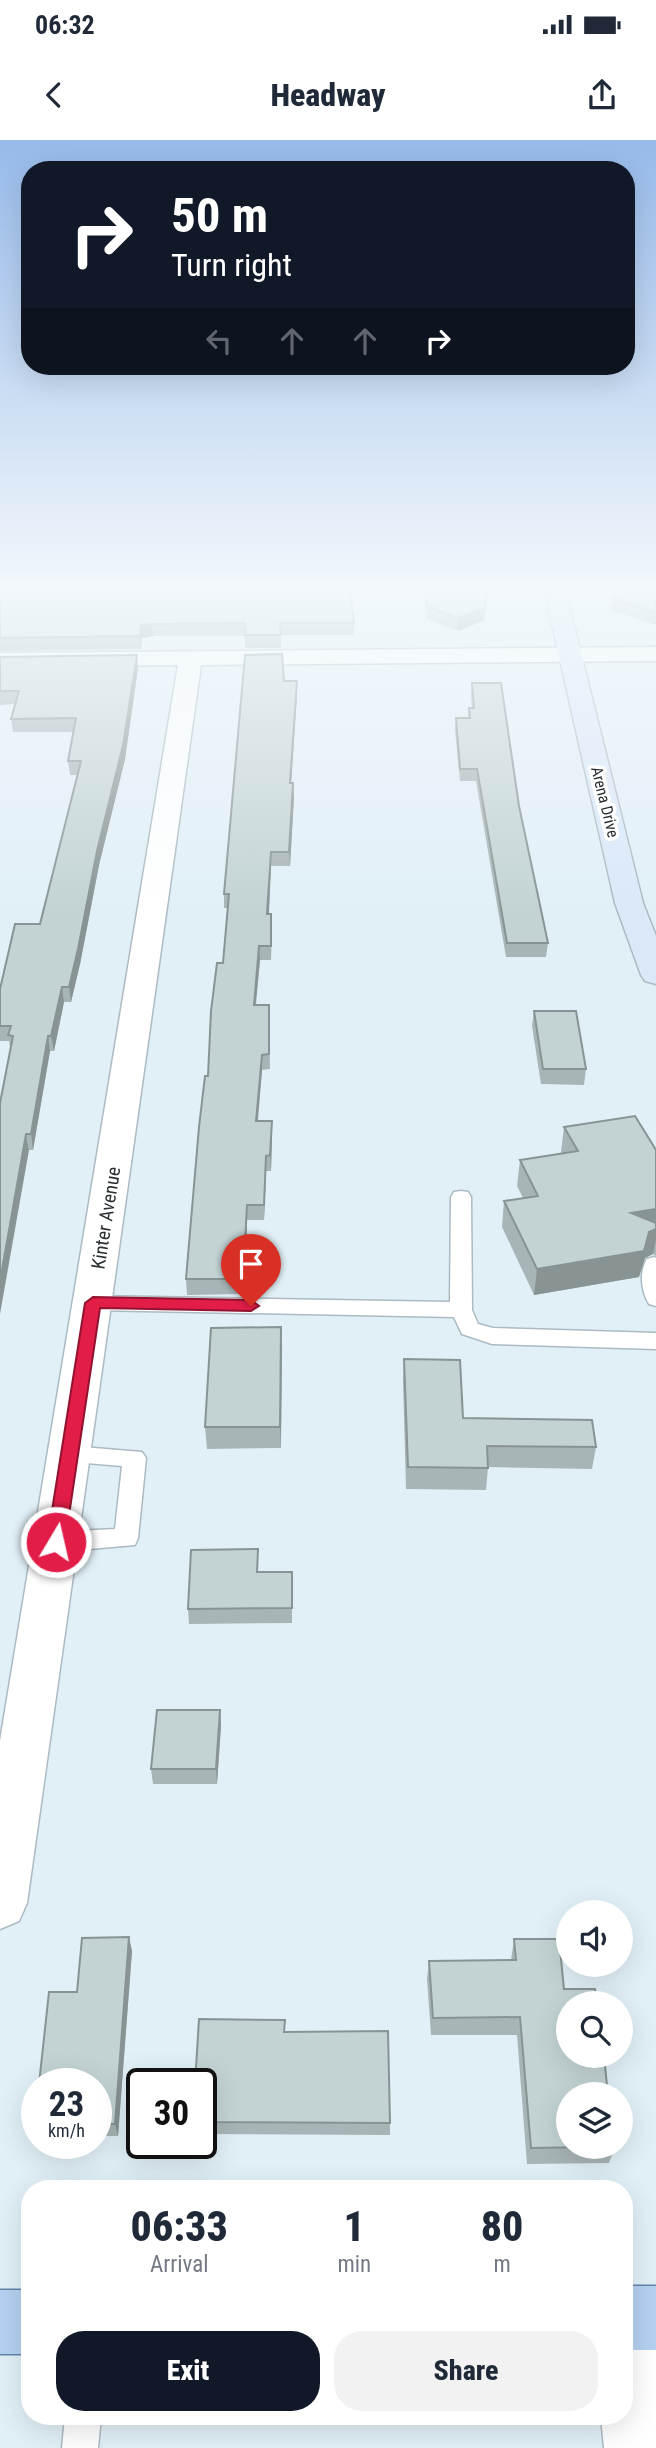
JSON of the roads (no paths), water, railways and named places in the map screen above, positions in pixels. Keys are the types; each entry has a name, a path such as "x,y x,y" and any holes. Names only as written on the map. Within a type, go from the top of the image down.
{"main road":[{"name":"Arena Drive","path":"578,693 629,903 656,975"},
{"path":"633,2318 656,2318"},
{"path":"0,2322 21,2322"}],"street":[{"name":"Kinter Avenue","path":"0,1903 186,693"},
{"path":"633,2404 638,2448"}],"lane":[{"path":"461,1197 461,1310 470,1329 492,1336 656,1341"},
{"path":"654,1264 651,1274 656,1299"},
{"path":"93,1303 461,1310"},
{"path":"56,1542 126,1538 134,1458 70,1455"},
{"path":"80,2448 82,2425"}]}
